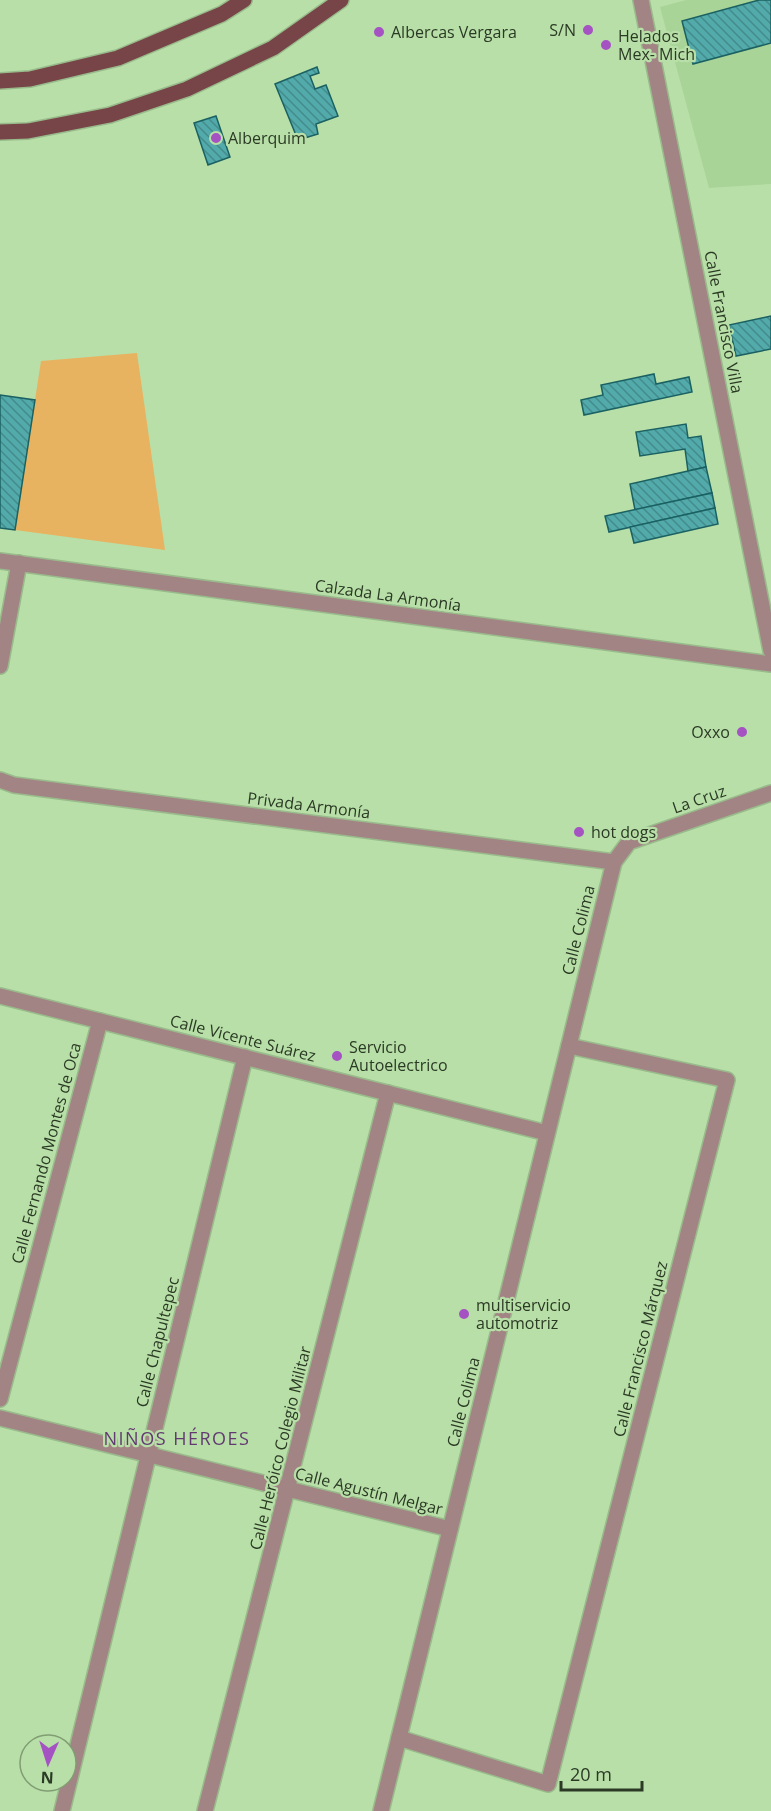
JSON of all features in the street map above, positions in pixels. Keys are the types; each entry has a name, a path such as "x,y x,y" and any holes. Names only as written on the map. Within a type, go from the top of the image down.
{"main road":[{"path":"0,81 30,79 118,58 222,15 244,0"},
{"path":"0,132 28,131 110,115 187,89 273,48 341,0"}],"street":[{"name":"Calle Francisco Villa","path":"641,0 771,651"},
{"name":"Calzada La Armonía","path":"0,561 771,664"},
{"path":"0,666 19,563"},
{"name":"Privada Armonía","path":"0,780 14,786 614,862"},
{"name":"La Cruz","path":"614,862 629,842 771,793"},
{"name":"Calle Colima","path":"381,1811 614,862"},
{"name":"Calle Vicente Suárez","path":"0,996 547,1133"},
{"name":"Calle Fernando Montes de Oca","path":"0,1400 100,1021"},
{"name":"Calle Francisco Márquez","path":"399,1738 548,1784 727,1080 569,1046"},
{"name":"Calle Chapultepec","path":"62,1811 245,1057"},
{"name":"Calle Heróico Colegio Militar","path":"206,1811 388,1093"},
{"name":"Calle Agustín Melgar","path":"0,1418 450,1529"}],"shaded area":[{"path":"686,0 771,0 771,184 709,188 660,7"},
{"path":"137,353 165,550 15,530 41,361"}],"building":[{"path":"759,0 771,0 771,43 693,64 682,21"},
{"path":"317,67 319,73 310,76 315,89 326,85 338,116 316,124 318,134 298,140 275,84"},
{"path":"216,116 230,157 208,165 194,123"},
{"path":"771,316 771,349 736,356 729,325"},
{"path":"654,374 656,384 689,377 692,392 584,415 581,400 603,395 601,385"},
{"path":"0,395 35,400 15,530 0,528"},
{"path":"686,424 688,438 701,436 706,467 688,471 685,449 640,456 636,432"},
{"path":"706,467 712,493 635,510 630,484"},
{"path":"712,493 715,508 609,532 605,516"},
{"path":"715,508 718,524 634,543 630,527"}],"place":[{"name":"S/N","path":"588,30"},
{"name":"Albercas Vergara","path":"379,32"},
{"name":"Helados Mex- Mich","path":"606,45"},
{"name":"Alberquim","path":"216,138"},
{"name":"Oxxo","path":"742,732"},
{"name":"hot dogs","path":"579,832"},
{"name":"Servicio Autoelectrico","path":"337,1056"},
{"name":"multiservicio automotriz","path":"464,1314"}],"district":[{"name":"NIÑOS HÉROES","path":"177,1438"}]}
